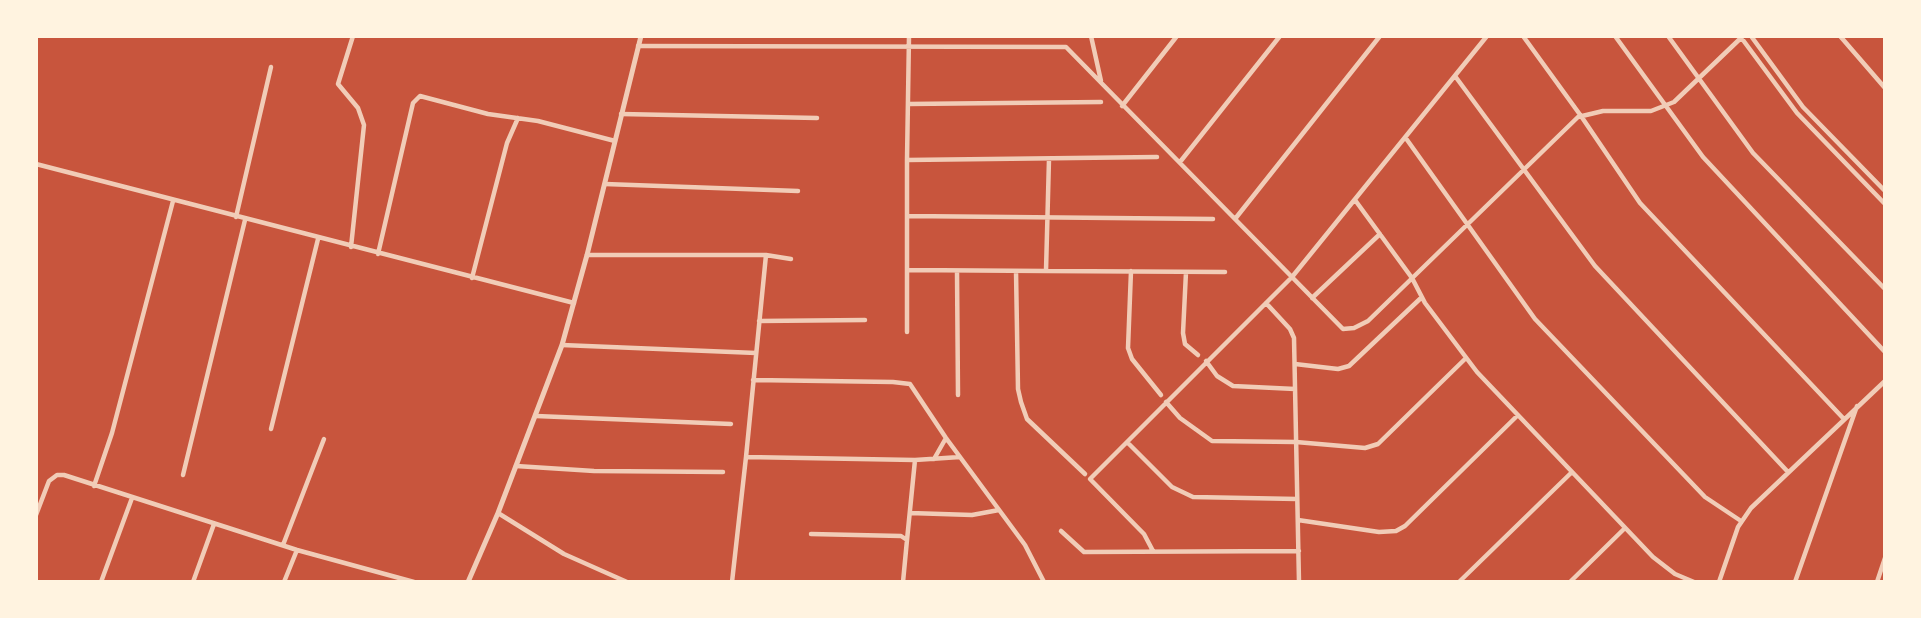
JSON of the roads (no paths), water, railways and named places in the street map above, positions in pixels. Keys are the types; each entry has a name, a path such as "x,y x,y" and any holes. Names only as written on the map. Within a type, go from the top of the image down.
{"street":[{"path":"351,247 364,125 358,108 338,84 352,36"},
{"path":"468,582 498,513 562,345 587,255 641,36"},
{"path":"907,332 909,36"},
{"path":"1091,36 1102,84"},
{"path":"1122,106 1177,36"},
{"path":"1180,162 1280,36"},
{"path":"1235,219 1380,36"},
{"path":"1153,551 1144,534 1090,479 1292,277 1487,36"},
{"path":"1523,36 1640,203 1843,418"},
{"path":"1615,36 1717,174 1885,352"},
{"path":"1668,36 1753,153 1885,289"},
{"path":"638,46 1066,47 1342,329 1354,328 1368,321 1581,116 1603,111 1651,111 1674,102 1741,36 1797,113 1885,204"},
{"path":"1751,36 1803,107 1885,191"},
{"path":"1840,36 1885,88"},
{"path":"236,217 271,68"},
{"path":"1455,76 1594,266 1788,472"},
{"path":"378,254 408,121 416,98 432,98 488,114 518,118 615,141"},
{"path":"908,104 1101,102"},
{"path":"621,114 817,118"},
{"path":"472,278 507,143 518,118"},
{"path":"1405,137 1466,226 1535,319 1705,497 1741,521"},
{"path":"907,160 1157,158"},
{"path":"1046,271 1048,159"},
{"path":"36,164 318,239 574,303"},
{"path":"605,184 798,191"},
{"path":"1355,200 1466,357 1653,557 1675,574 1694,582"},
{"path":"94,486 112,433 173,201"},
{"path":"907,216 1048,215 1213,219"},
{"path":"183,475 245,220"},
{"path":"1312,298 1380,234"},
{"path":"271,429 318,239"},
{"path":"587,255 766,255 791,259"},
{"path":"732,582 766,255"},
{"path":"907,270 1225,272"},
{"path":"957,271 958,395"},
{"path":"1131,271 1128,348 1132,359 1161,395"},
{"path":"1016,272 1018,389 1021,402 1027,418 1084,474"},
{"path":"1186,272 1183,333 1185,344 1198,355"},
{"path":"1295,364 1338,369 1349,366 1422,297"},
{"path":"1266,303 1294,338 1299,582"},
{"path":"759,321 865,320"},
{"path":"562,345 756,353"},
{"path":"1166,402 1180,417 1212,441 1296,442 1365,448 1378,444 1466,357"},
{"path":"1206,361 1217,376 1233,386 1295,389"},
{"path":"753,380 910,384 946,438 1025,545 1044,582"},
{"path":"1719,582 1741,521 1750,508 1843,418 1885,381"},
{"path":"1880,386 1885,390"},
{"path":"1795,582 1857,405"},
{"path":"1298,520 1379,532 1396,531 1404,526 1518,415"},
{"path":"536,416 731,424"},
{"path":"934,459 946,438"},
{"path":"284,545 324,439"},
{"path":"1127,442 1172,487 1193,497 1298,499"},
{"path":"746,457 915,460 960,457"},
{"path":"903,582 915,460"},
{"path":"516,466 594,471 723,472"},
{"path":"1459,582 1572,471"},
{"path":"36,515 49,481 57,475 297,550 414,582"},
{"path":"101,582 132,498"},
{"path":"910,513 972,514 999,510"},
{"path":"498,513 564,554 627,582"},
{"path":"193,582 214,524"},
{"path":"1570,582 1625,528"},
{"path":"1061,531 1084,552 1299,551"},
{"path":"811,534 901,536 907,540"},
{"path":"284,582 297,550"},
{"path":"1877,582 1885,558"}]}
